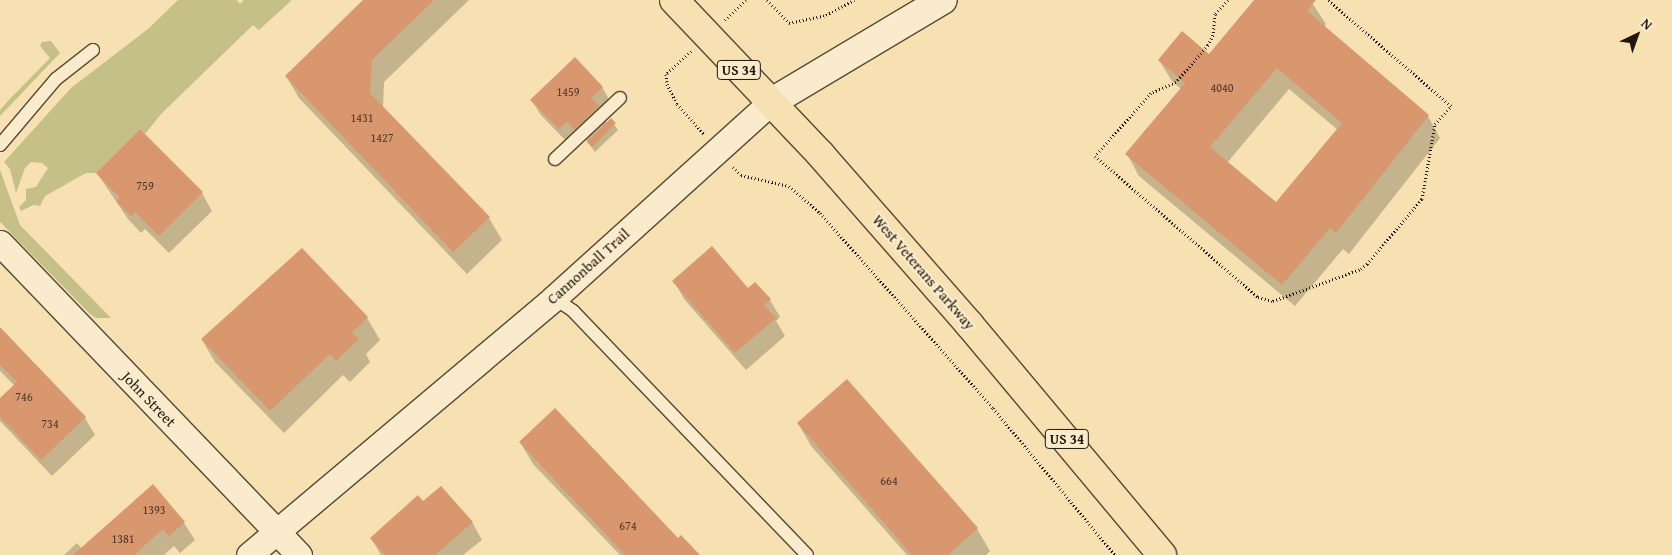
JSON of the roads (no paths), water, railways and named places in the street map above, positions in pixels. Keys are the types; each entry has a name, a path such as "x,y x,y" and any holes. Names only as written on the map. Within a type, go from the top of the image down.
{"main road":[{"name":"West Veterans Parkway","path":"674,0 821,155 970,324 1162,555"},
{"name":"Cannonball Trail","path":"770,103 943,0"}],"street":[{"name":"Cannonball Trail","path":"249,555 554,298 770,103"},
{"name":"John Street","path":"0,243 299,555"}],"lane":[{"path":"0,145 56,79 93,50"},
{"path":"555,159 620,98"},
{"path":"554,298 573,311 807,555"}]}
